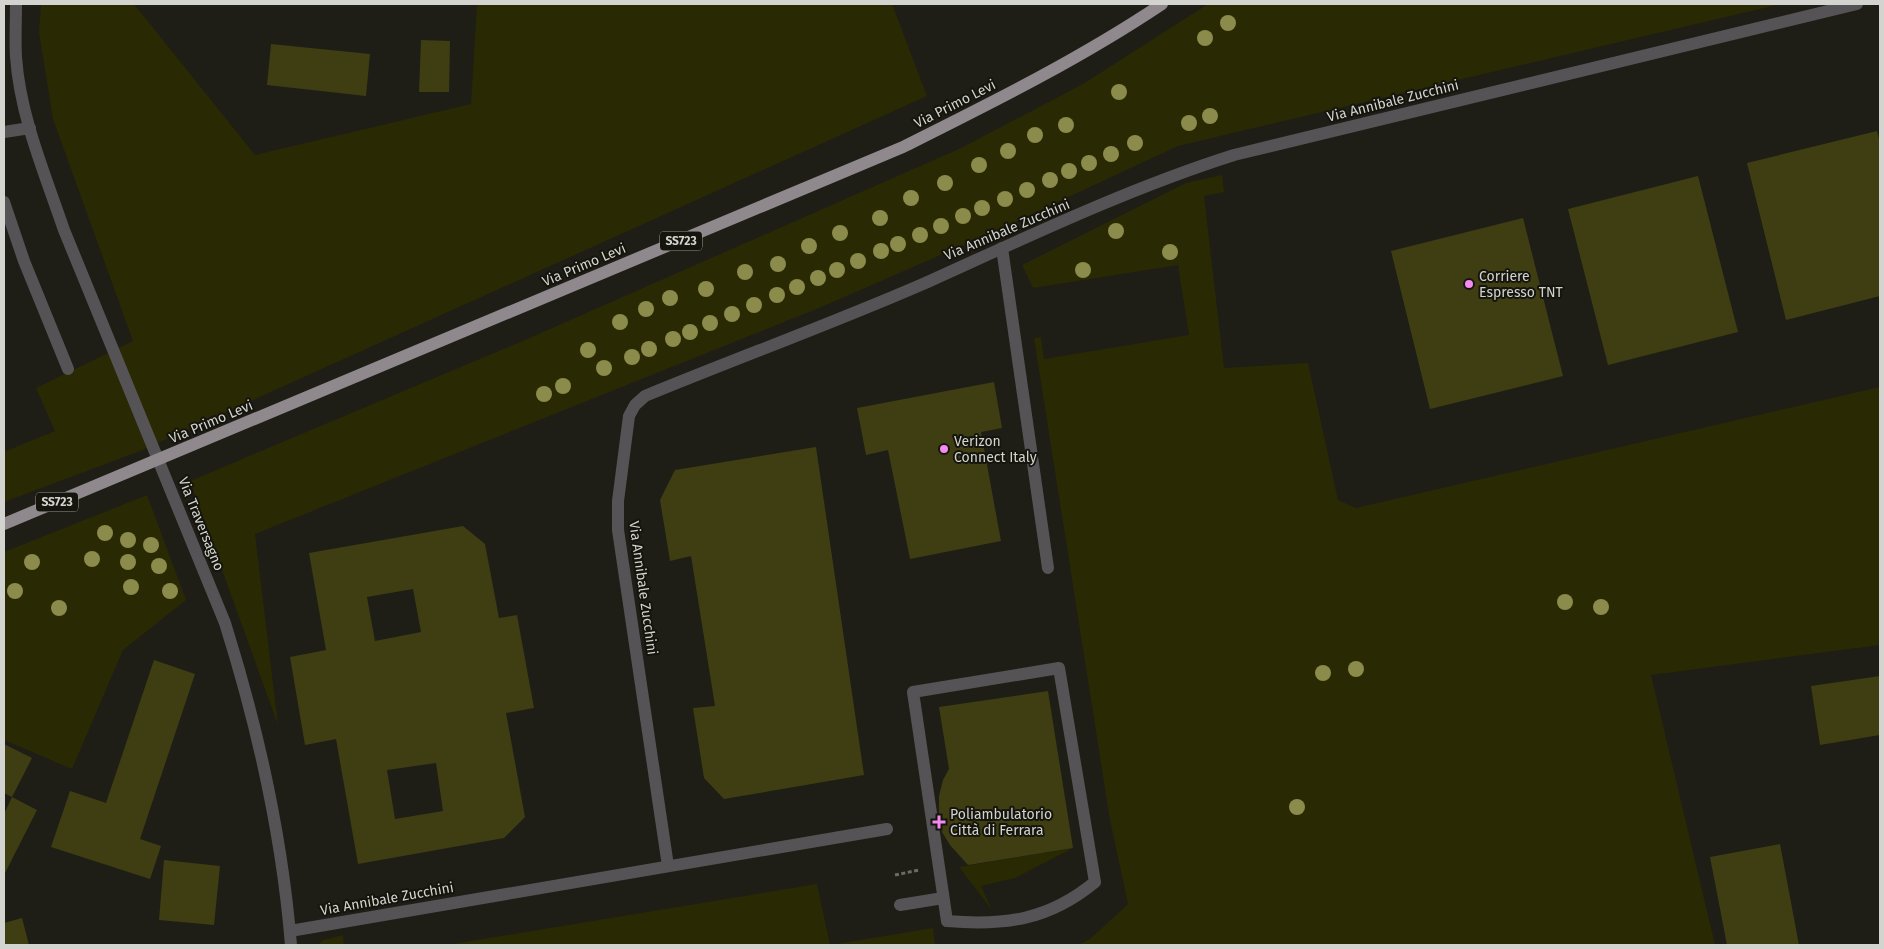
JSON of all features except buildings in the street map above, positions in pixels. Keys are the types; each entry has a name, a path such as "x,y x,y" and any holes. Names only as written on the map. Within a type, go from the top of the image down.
{"main road":[{"name":"Via Primo Levi","path":"4,524 903,147 1043,75 1116,34 1162,4"}],"street":[{"name":"Via Traversagno","path":"16,4 16,58 25,113 64,230 225,623 245,687 270,795 291,945"},
{"name":"Via Annibale Zucchini","path":"668,866 619,544 618,501 629,416 635,406 646,396 866,308 1189,169 1234,156 1856,4"},
{"path":"4,132 30,128"},
{"path":"4,202 24,261 68,369"},
{"path":"1002,248 1048,568"},
{"path":"1059,668 1095,882 1078,897 1061,906 1023,919 1003,923 980,924 947,920 944,898 913,692 1059,668"},
{"name":"Via Annibale Zucchini","path":"290,931 886,829"},
{"path":"900,905 944,898"}],"shaded area":[{"path":"41,4 134,4 255,155 471,104 477,4 892,4 927,96 140,451 4,502 4,452 55,431 36,388 133,341 53,119 39,32"},
{"path":"1208,4 1781,4 1178,146 998,230 819,308 255,534 278,725 190,481 525,340 961,148 1083,84"},
{"path":"1222,175 1224,192 1204,196 1224,368 1308,363 1338,500 1356,508 1880,387 1880,645 1651,675 1715,945 1078,945 1090,939 1128,904 1110,820 1034,338 1041,337 1044,359 1189,335 1178,265 1033,288 1022,265 1186,183"},
{"path":"147,495 186,600 123,650 72,769 4,740 4,552"},
{"path":"1073,848 1015,878 981,886 992,910 959,867"},
{"path":"817,884 830,945 447,945"},
{"path":"933,928 935,945 830,945"},
{"path":"343,935 344,945 318,945 323,940"}],"place":[{"name":"Corriere Espresso TNT","path":"1469,284"},
{"name":"Verizon Connect Italy","path":"944,449"},
{"name":"Poliambulatorio Città di Ferrara","path":"939,822"}]}
